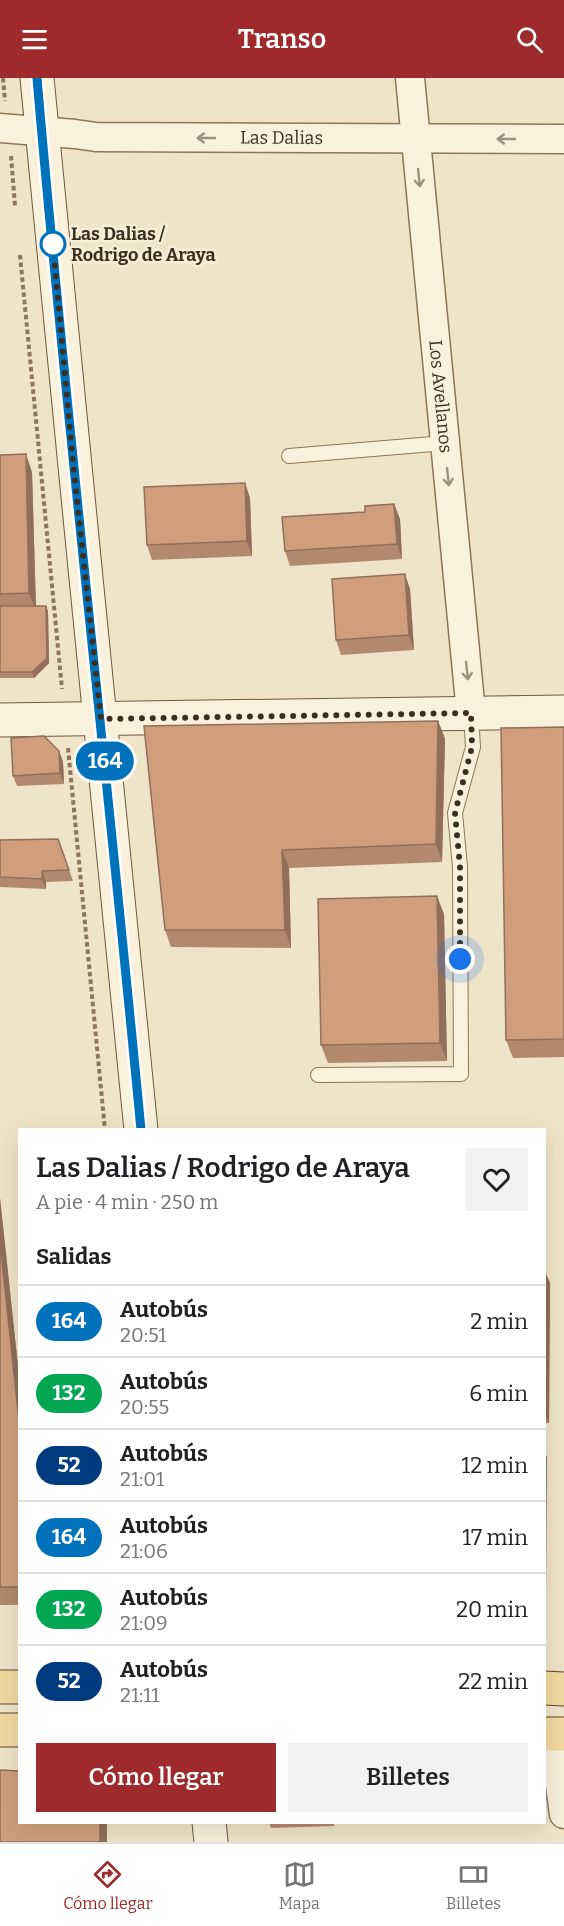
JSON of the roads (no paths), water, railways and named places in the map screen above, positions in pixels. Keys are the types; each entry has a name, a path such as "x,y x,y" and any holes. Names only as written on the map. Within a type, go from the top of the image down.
{"main road":[{"path":"37,78 73,463 101,719 141,1128"},
{"path":"0,720 564,712"},
{"path":"0,1687 18,1687"},
{"path":"546,1688 564,1689"},
{"path":"0,1730 18,1731"},
{"path":"209,1824 211,1842"}],"street":[{"name":"Los Avellanos","path":"410,78 471,713"},
{"name":"Las Dalias","path":"4,128 96,137 564,139"},
{"path":"554,1734 564,1814"}],"lane":[{"path":"289,456 445,443"},
{"path":"318,1075 460,1074 460,867 455,813 472,747 471,713"}],"place":[{"name":"Las Dalias / Rodrigo de Araya","path":"53,244"}]}
